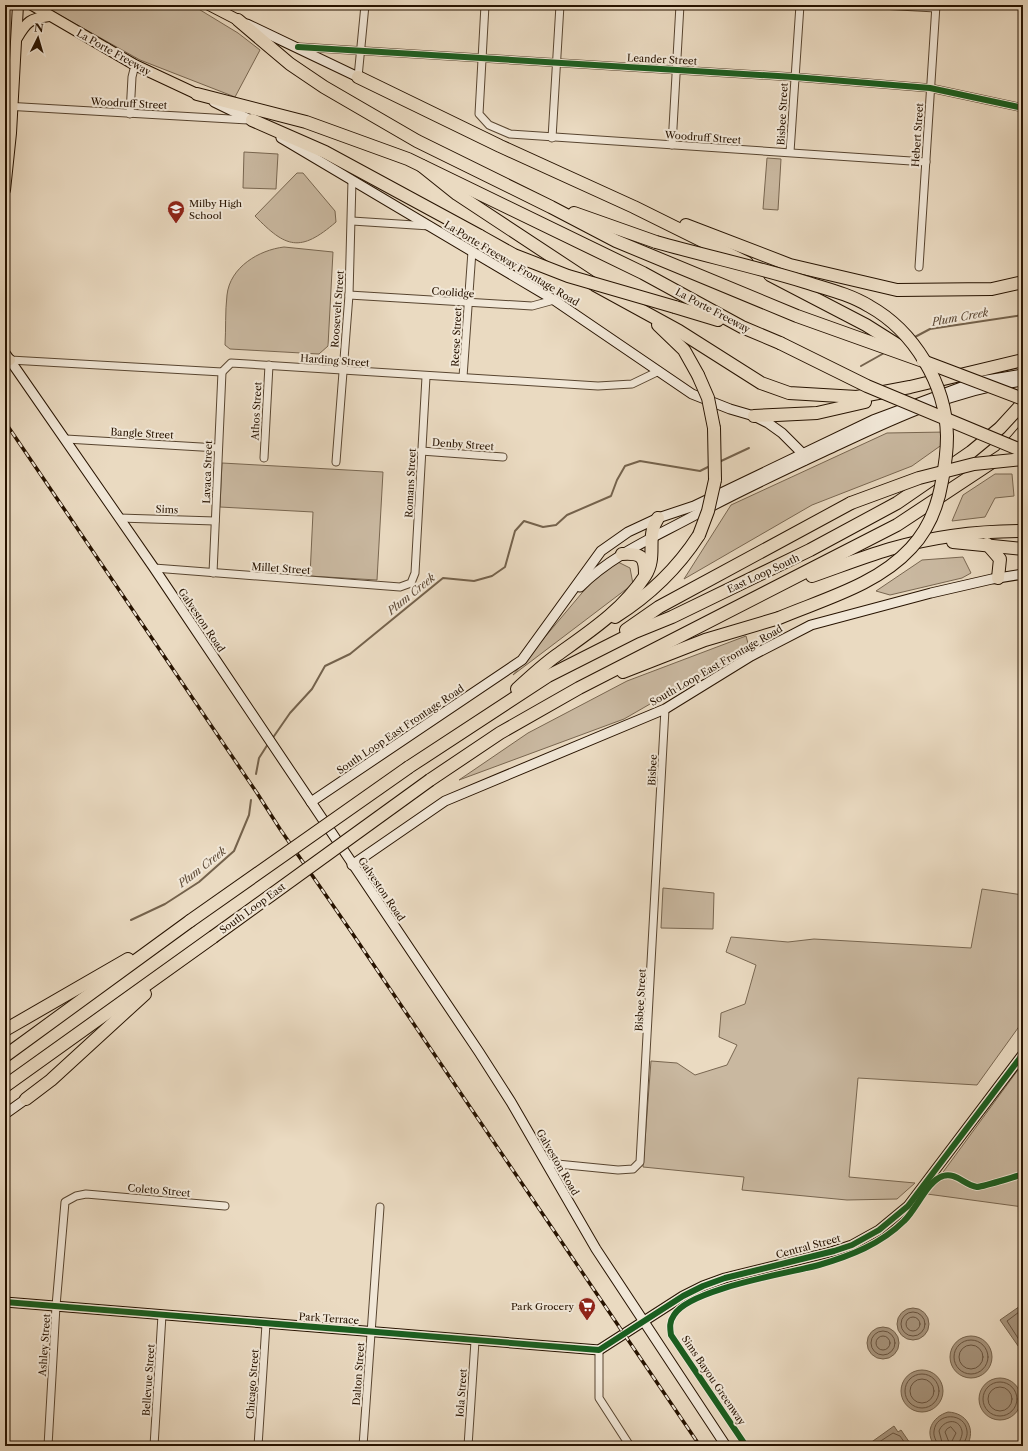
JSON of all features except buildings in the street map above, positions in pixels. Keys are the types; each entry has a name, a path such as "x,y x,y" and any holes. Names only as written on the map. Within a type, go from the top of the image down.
{"highway":[{"path":"238,20 290,64 324,87 417,141 616,241 797,316 1023,399"},
{"path":"358,77 500,146 634,207 808,294 866,325 923,361"},
{"name":"La Porte Freeway","path":"197,94 306,122 408,159 644,273 742,327 867,386 1023,452"},
{"path":"252,120 325,152 514,255 568,276 742,327"},
{"path":"422,166 457,194 595,285 679,331 761,383 789,393 857,397 910,387 1018,362"},
{"path":"551,207 576,213 656,242 849,296 870,306 897,326 907,336 928,369 938,389 944,410 947,434 946,460 939,500 921,536 906,554 883,572 864,582 779,618 706,640 662,658 579,688"},
{"path":"634,207 790,265 897,290 992,289 1023,282"},
{"path":"5,1056 130,961 190,921 409,767 486,716 556,656 629,608 660,584 686,556 699,535 708,510 715,480 716,456 714,428 708,398 698,375 684,350 664,330 633,306"},
{"path":"754,416 817,413 863,402 910,387"},
{"name":"East Loop South","path":"486,716 548,676 598,650 635,632 672,617 810,550 897,503 976,448 1005,423 1023,403"},
{"name":"East Loop South","path":"500,733 579,688 897,525 1003,455 1023,432"},
{"path":"1003,455 1023,442"},
{"path":"598,650 659,607 851,503 918,478 974,464 1023,459"},
{"path":"591,632 635,591 644,576 652,558 651,538 653,525 658,518"},
{"path":"771,590 889,549 926,540 984,532 1023,532"},
{"path":"926,540 987,544 1023,549"},
{"path":"987,544 1000,559 998,578"},
{"path":"622,554 633,553 643,559 644,576"},
{"name":"South Loop East","path":"5,1086 148,986 212,936 430,780 500,733"},
{"path":"5,1030 130,961"},
{"path":"26,1099 51,1080 148,986"}],"main road":[{"path":"5,190 9,106 18,5"},
{"name":"La Porte Freeway","path":"32,5 135,65 197,94"},
{"path":"40,5 49,16"},
{"path":"209,5 358,77"},
{"path":"16,39 29,21 33,18 49,16"},
{"name":"La Porte Freeway Frontage Road","path":"197,94 252,120 554,300 659,371 705,400 754,416 782,433 803,457"},
{"name":"Galveston Road","path":"7,358 66,439 154,568 479,1052 547,1163 596,1249 726,1446"},
{"name":"South Loop East Frontage Road","path":"1009,379 1023,374"},
{"name":"South Loop East Frontage Road","path":"565,602 590,576 622,554 873,420 975,382 1009,379 1023,381"},
{"path":"767,470 785,457 789,451 789,444 782,433"},
{"name":"South Loop East Frontage Road","path":"311,802 522,660 601,551 628,532 658,518 694,506 767,470 803,457"},
{"name":"South Loop East Frontage Road","path":"352,865 445,801 665,709 751,656 811,625 877,606 998,578 1023,574"},
{"name":"Central Street","path":"643,1322 683,1296 703,1286 725,1278 834,1251 852,1245 879,1230 908,1206 1023,1054"},
{"path":"5,1114 26,1099"},
{"name":"Park Terrace","path":"5,1302 599,1350"},
{"path":"599,1350 643,1322"}],"street":[{"path":"358,77 365,5"},
{"path":"480,58 485,5"},
{"path":"552,138 560,5"},
{"path":"672,145 680,5"},
{"name":"Bisbee Street","path":"790,152 800,5"},
{"path":"880,5 936,6"},
{"name":"Hebert Street","path":"919,267 936,6"},
{"name":"Leander Street","path":"298,47 794,77 930,88 1023,108"},
{"name":"Woodruff Street","path":"480,58 479,114 489,125 510,134 926,162"},
{"path":"130,114 132,77 135,65"},
{"name":"Woodruff Street","path":"9,106 252,120"},
{"name":"Roosevelt Street","path":"336,462 349,295 352,180"},
{"path":"352,221 430,226"},
{"name":"Reese Street","path":"463,377 472,251"},
{"name":"Coolidge","path":"349,295 532,306 554,300"},
{"path":"7,358 222,372"},
{"name":"Harding Street","path":"222,372 231,363 426,377 463,377 598,386 632,384 659,371"},
{"name":"Athos Street","path":"264,458 269,366"},
{"name":"Lavaca Street","path":"213,573 222,372"},
{"name":"Romans Street","path":"406,585 411,583 415,573 426,377"},
{"name":"Bangle Street","path":"66,439 218,448"},
{"name":"Denby Street","path":"421,451 503,457"},
{"name":"Sims","path":"119,518 215,521"},
{"name":"Millet Street","path":"154,568 400,587 406,585"},
{"name":"Bisbee","path":"659,833 665,709"},
{"name":"Bisbee Street","path":"547,1163 618,1170 633,1169 638,1166 642,1154 659,833"},
{"name":"Coleto Street","path":"91,1194 225,1206"},
{"name":"Ashley Street","path":"48,1446 56,1306 65,1202 76,1196 91,1194"},
{"name":"Dalton Street","path":"363,1446 380,1207"},
{"name":"Bellevue Street","path":"154,1446 162,1315"},
{"name":"Chicago Street","path":"258,1446 266,1324"},
{"name":"Iola Street","path":"468,1446 475,1341"},
{"path":"599,1350 599,1398 630,1446"}],"shaded area":[{"path":"45,5 192,5 238,33 260,50 235,97 140,60 47,8"},
{"path":"244,152 278,154 276,189 243,188"},
{"path":"767,158 781,159 778,210 763,209"},
{"path":"297,173 303,173 335,211 336,222 313,239 294,243 276,235 255,216"},
{"path":"284,247 333,252 328,346 319,354 230,349 225,345 226,308 229,285 240,268 247,262 265,252"},
{"path":"946,432 943,444 912,466 812,505 684,579 731,505 887,433"},
{"path":"222,463 383,472 377,580 310,576 313,512 220,507"},
{"path":"995,474 1012,474 1014,496 995,498 985,517 952,521 963,495"},
{"path":"963,557 971,573 962,578 890,595 876,591 922,560"},
{"path":"618,562 630,568 633,584 513,675 592,581"},
{"path":"746,636 749,647 624,719 459,780 528,733 627,681"},
{"path":"663,888 714,893 713,929 661,928"},
{"path":"982,889 1023,895 1023,1021 977,1085 858,1078 849,1177 915,1183 897,1199 847,1200 742,1190 744,1177 643,1167 651,1061 677,1063 695,1075 727,1065 737,1045 719,1037 721,1013 745,1004 756,965 726,952 731,937 788,942 814,939 971,948"},
{"path":"1023,1063 1023,1207 927,1194"}],"water":[{"path":"1023,1304 1023,1353 1000,1320"},
{"path":"913,1308 919,1309 926,1315 929,1324 928,1330 922,1337 913,1340 907,1339 900,1333 897,1324 898,1318 904,1311"},
{"path":"883,1327 889,1328 896,1334 899,1343 898,1349 892,1356 883,1359 877,1358 870,1352 867,1343 868,1337 874,1330"},
{"path":"971,1336 986,1342 992,1357 986,1372 971,1378 956,1372 950,1357 956,1342"},
{"path":"922,1370 937,1376 943,1391 937,1406 922,1412 907,1406 901,1391 907,1376"},
{"path":"1000,1378 1015,1384 1021,1399 1015,1414 1000,1420 985,1414 979,1399 985,1384"},
{"path":"948,1412 960,1415 968,1423 970,1428 970,1440 967,1446 935,1446 932,1441 930,1435 931,1426 938,1417"},
{"path":"894,1426 898,1432 901,1430 912,1446 866,1446"}],"waterway":[{"name":"Plum Creek","path":"913,338 930,329 1023,315"},
{"name":"Plum Creek","path":"861,366 886,352"},
{"name":"Plum Creek","path":"719,462 749,448"},
{"name":"Plum Creek","path":"272,739 290,713 312,689 325,666 350,654 443,578 474,581 492,576 505,567 515,531 524,521 543,527 556,525 567,515 611,496 617,480 625,466 640,461 700,471 710,466"},
{"name":"Plum Creek","path":"256,774 259,758 268,744"},
{"name":"Plum Creek","path":"131,920 165,904 199,882 234,851 249,815 251,800"}],"railway":[{"path":"5,422 700,1446"}],"cycle path":[{"path":"298,47 794,77 930,88 1023,108"},
{"path":"5,1302 599,1350 683,1296 703,1286 725,1278 834,1251 852,1245 879,1230 908,1206 1023,1054"},
{"name":"Sims Bayou Greenway","path":"746,1446 671,1335 671,1320 683,1306 699,1297 719,1290 764,1277 819,1265 842,1258 875,1243 904,1221 932,1183 943,1176 948,1175 956,1177 972,1186 977,1187 1023,1174"}],"place":[{"name":"Milby High School","path":"176,224"},
{"name":"Park Grocery","path":"587,1321"}]}
